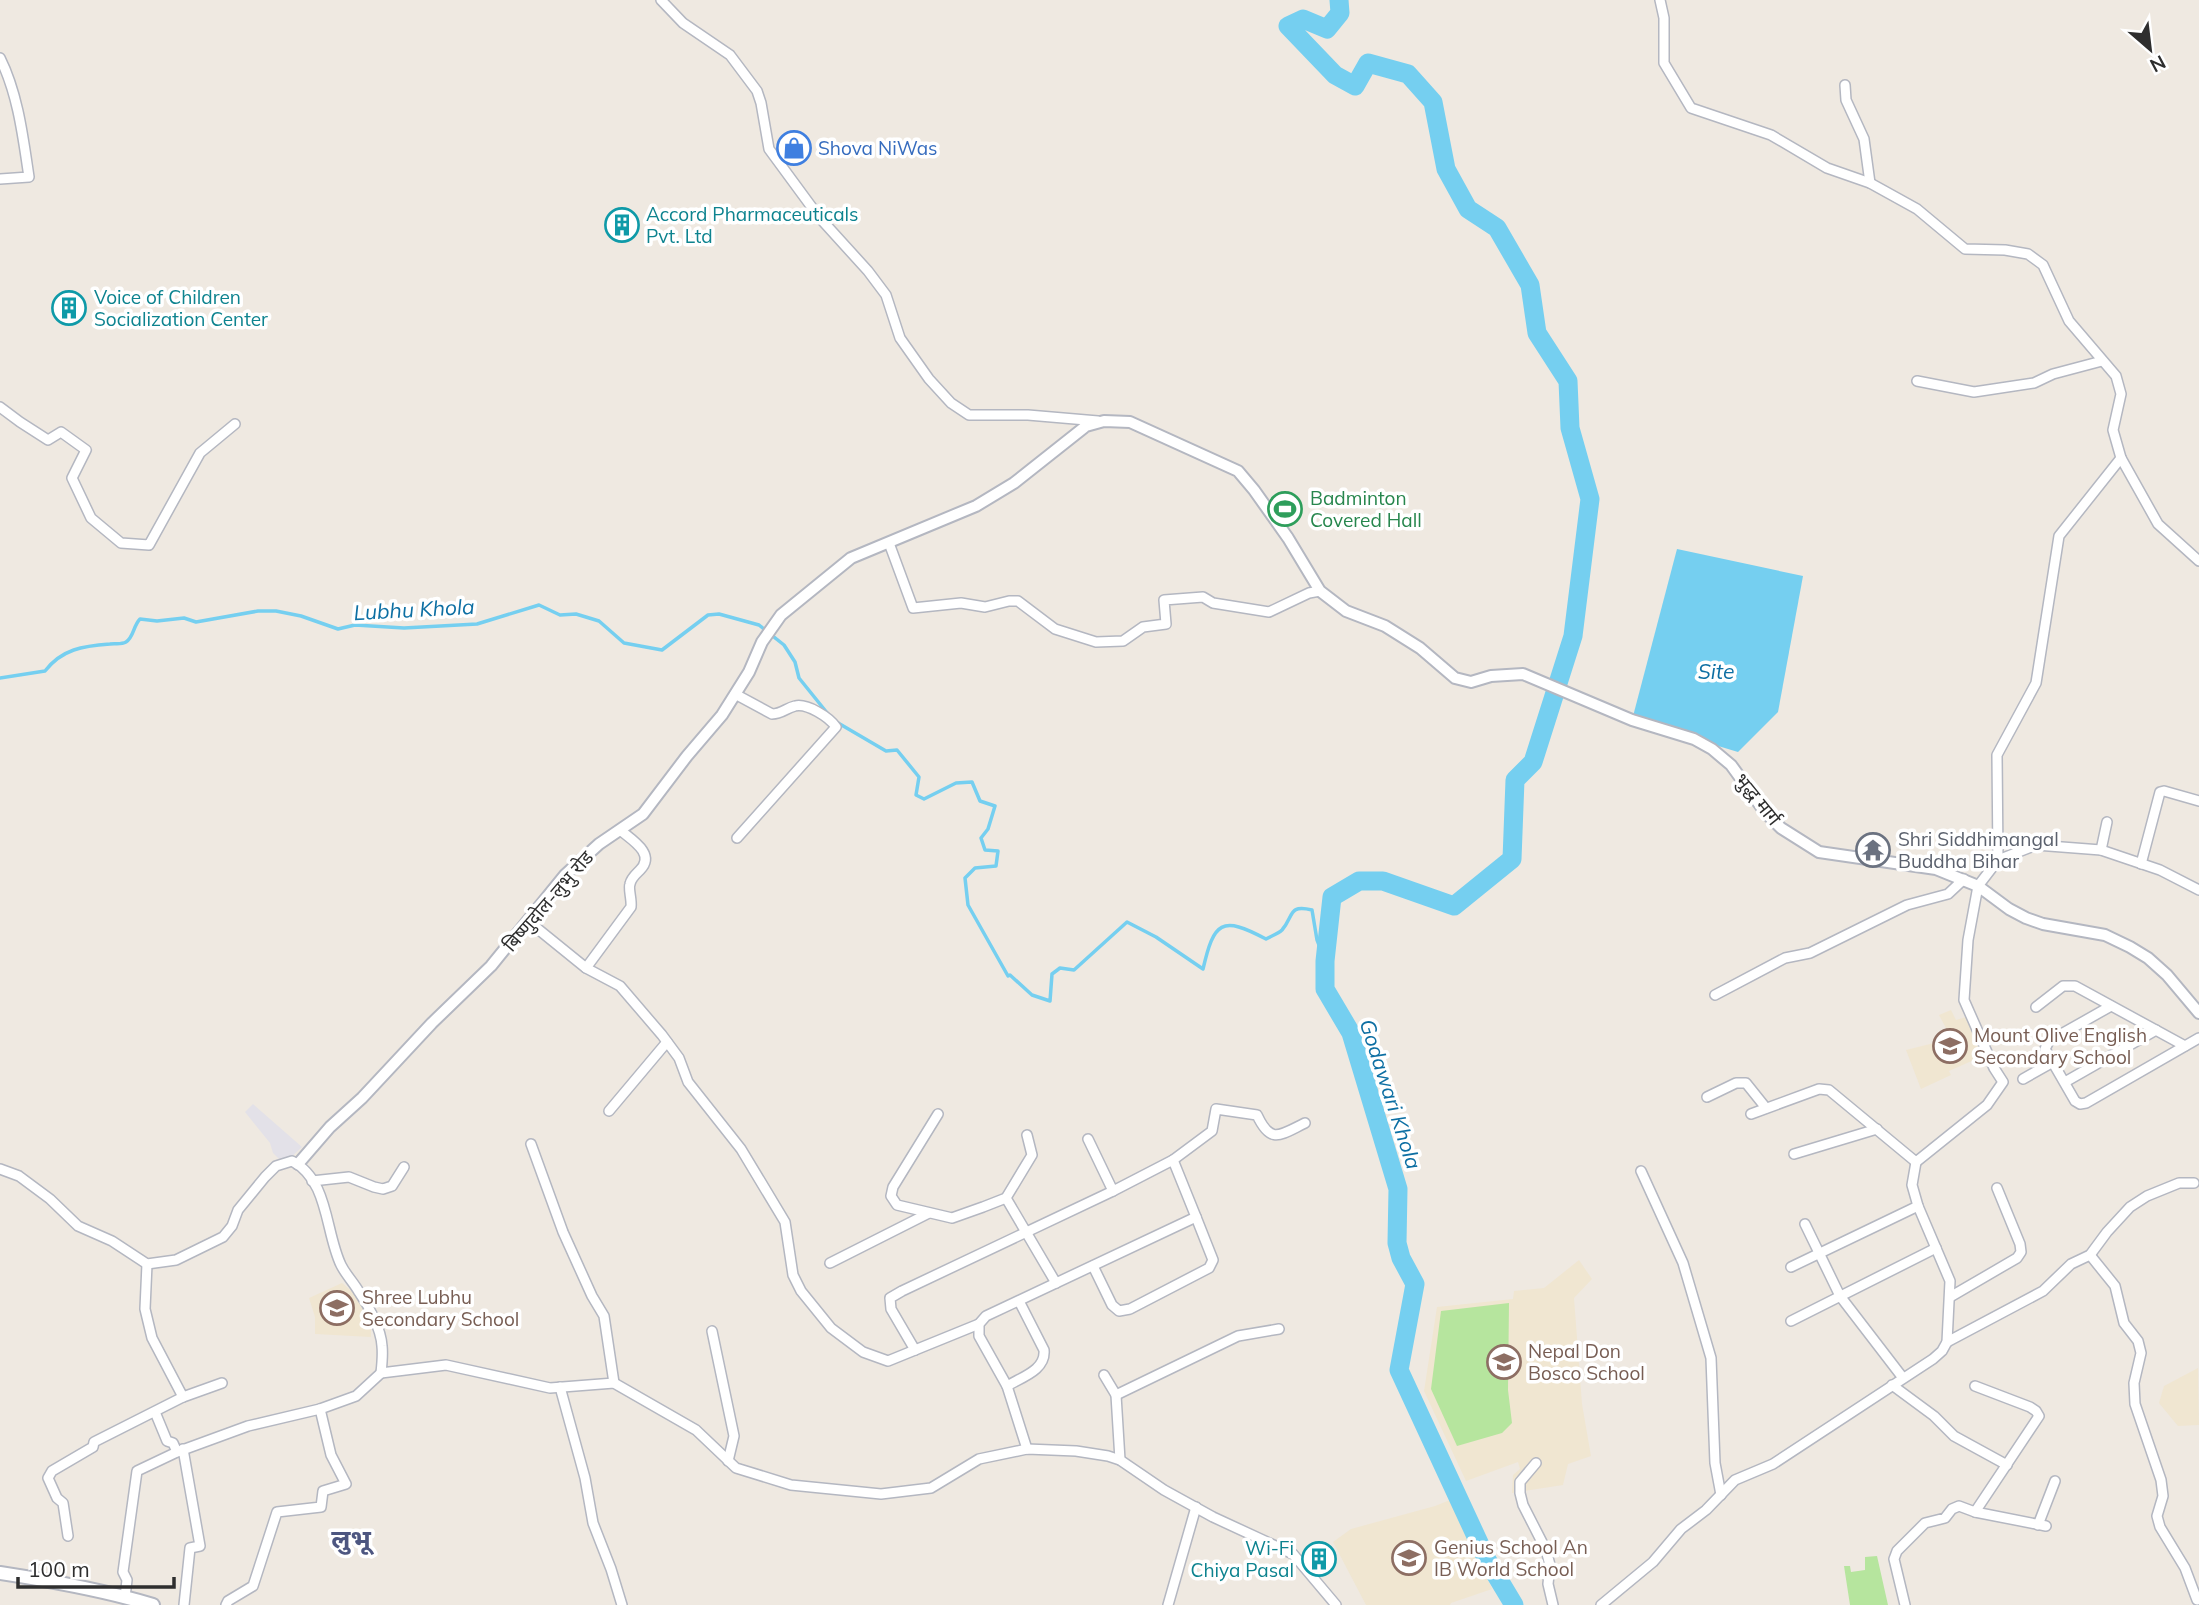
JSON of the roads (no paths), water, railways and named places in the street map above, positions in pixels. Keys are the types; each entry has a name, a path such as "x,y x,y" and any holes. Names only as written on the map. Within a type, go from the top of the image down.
{"main road":[{"path":"0,1573 51,1580 153,1605"}],"street":[{"path":"661,0 683,23 730,55 757,92 769,149 819,217 886,295 900,338 929,379 951,403 969,415 1028,415 1130,422 1238,471 1288,538 1320,591 1309,593 1269,612 1213,603 1203,597 1164,600 1166,624 1143,627 1123,641 1096,642 1055,629 1018,601 985,607 961,603 913,608 889,543"},
{"path":"1660,0 1664,18 1664,62 1691,108 1771,135 1827,168 1870,183 1917,209 1965,249 2005,250 2028,254 2043,265 2069,321 2116,376 2121,394 2113,430 2120,458 2158,524 2199,561"},
{"path":"0,58 16,103 29,177 0,179"},
{"path":"1845,85 1846,100 1864,139 1870,183"},
{"path":"1917,382 1974,392 2034,383 2053,374 2102,361"},
{"path":"0,407 48,440 61,432 86,450 72,478 91,518 121,542 149,545 200,453 235,424"},
{"name":"बिष्णुदोल-लुभु रोड","path":"298,1164 330,1127 362,1098 432,1023 491,966 565,875 599,844 643,814 722,715 749,672 762,642 781,615 851,558 976,506 1014,483 1086,426 1104,421"},
{"path":"1998,860 1997,755 2036,683 2059,536 2120,458"},
{"name":"भुद्ध मार्ग","path":"1320,591 1346,611 1385,626 1420,648 1455,678 1471,682 1491,676 1525,674 1613,712 1694,739 1712,749 1731,765 1765,812 1781,828 1819,852 1936,869 1978,886 2026,918 2043,924 2105,935 2130,947 2167,975 2199,1013"},
{"path":"735,694 772,714 804,705 836,727 737,838"},
{"path":"2141,864 2160,792 2199,801"},
{"path":"2101,850 2107,822"},
{"path":"586,968 631,906 631,880 644,866 646,857 642,849 620,830"},
{"path":"1601,1605 1653,1562 1681,1529 1706,1510 1735,1480 1773,1464 1933,1359 1947,1342 1950,1281 1918,1206 1912,1185 1916,1162 1987,1105 2003,1082 1994,1068 1964,1000 1968,940 1978,886 1998,860 2036,845 2101,850 2160,870 2199,890"},
{"path":"1715,995 1785,958 1810,953 1907,905 1948,894 1964,879"},
{"path":"528,921 586,968 620,986 667,1042 679,1058 688,1082 741,1149 785,1222 793,1275 801,1292 831,1328 863,1352 888,1361 979,1324 986,1316 1196,1217"},
{"path":"2036,1007 2068,984 2185,1046"},
{"path":"2111,1006 2049,1041 2045,1049 2075,1101 2080,1104 2086,1104 2199,1038"},
{"path":"2065,1082 2156,1030"},
{"path":"609,1111 667,1042"},
{"path":"2023,1079 2053,1062"},
{"path":"1707,1097 1736,1083 1746,1083 1766,1108"},
{"path":"1751,1114 1819,1089 1829,1090 1916,1162"},
{"path":"915,1350 891,1309 890,1298 902,1290 1173,1160 1212,1131 1216,1109 1257,1115 1270,1135 1280,1135 1305,1123"},
{"path":"938,1114 893,1187 891,1196 897,1205 952,1218 1006,1198 1032,1155 1027,1135"},
{"path":"1794,1154 1877,1129"},
{"path":"1088,1139 1113,1191"},
{"path":"531,1144 563,1232 604,1316 614,1383"},
{"path":"1093,1266 1112,1305 1119,1311 1130,1309 1209,1268 1213,1260 1173,1160"},
{"path":"0,1168 19,1176 50,1199 78,1226 112,1241 147,1264 176,1260 223,1237 232,1226 238,1210 276,1166 292,1161 298,1164 323,1199 330,1234 341,1266 361,1294 376,1325 382,1344 382,1373"},
{"path":"312,1181 349,1177 383,1189 392,1186 404,1167"},
{"path":"1641,1171 1683,1263 1711,1358 1715,1463 1721,1494"},
{"path":"1947,1342 2043,1291 2071,1264 2090,1255 2130,1207 2147,1196 2179,1183 2194,1183"},
{"path":"1950,1297 2017,1258 2021,1252 1997,1188"},
{"path":"1006,1198 1056,1283"},
{"path":"1791,1267 1918,1206"},
{"path":"830,1263 929,1213"},
{"path":"1805,1224 1840,1296 1903,1378"},
{"path":"1791,1321 1936,1248"},
{"path":"2090,1255 2116,1286 2124,1323 2138,1341 2141,1353 2134,1383 2135,1404 2161,1480 2163,1496 2157,1516 2160,1527 2185,1568 2197,1600"},
{"path":"147,1264 145,1309 152,1338 183,1397"},
{"path":"1007,1386 1038,1368 1045,1356 1019,1301"},
{"path":"979,1324 979,1336 1007,1386 1027,1449"},
{"path":"1116,1395 1238,1336 1279,1329"},
{"path":"712,1331 734,1436 728,1461"},
{"path":"125,1597 127,1580 123,1572 137,1471 180,1451 248,1426 320,1409 356,1396 382,1373 446,1365 550,1388 614,1383 696,1430 736,1468 791,1486 840,1488 881,1494 931,1488 979,1459 1027,1449 1076,1451 1120,1460 1164,1490 1260,1540 1293,1553 1336,1605"},
{"path":"1104,1375 1116,1395 1120,1460"},
{"path":"68,1536 64,1503 57,1498 48,1478 52,1471 93,1447 94,1442 183,1397 222,1383"},
{"path":"1892,1385 1934,1416 1954,1436 2007,1465"},
{"path":"1975,1386 2030,1408 2039,1416 1975,1512"},
{"path":"560,1387 585,1478 593,1523 622,1605"},
{"path":"226,1605 228,1601 253,1586 277,1512 321,1507 323,1491 346,1484 331,1455 320,1409"},
{"path":"155,1412 167,1441 180,1451 200,1546 190,1548 184,1605"},
{"path":"1535,1463 1520,1482 1520,1493 1523,1505 1546,1550 1550,1565 1548,1584 1553,1605"},
{"path":"1905,1605 1894,1559 1897,1550 1925,1523 1945,1518 1952,1509 1959,1506 2042,1526 2055,1480"},
{"path":"1168,1605 1196,1507"}],"water":[{"name":"Site","path":"1677,549 1803,576 1778,712 1738,752 1632,720"}],"waterway":[{"name":"Godawari Khola","path":"1339,0 1340,13 1327,29 1303,19 1288,26 1335,75 1355,86 1368,63 1408,74 1433,102 1446,169 1468,209 1497,228 1530,285 1537,333 1568,381 1570,428 1590,499 1573,636 1533,762 1515,780 1512,859 1454,906 1383,881 1359,881 1332,897 1325,961 1325,989 1351,1033 1398,1189 1397,1243 1401,1258 1415,1284 1399,1370 1487,1560 1514,1605"},
{"name":"Lubhu Khola","path":"0,678 45,671 66,653 82,648 124,643 129,640 140,619 157,621 184,618 196,622 258,611 276,611 301,616 338,629 355,625 404,628 477,624 539,605 560,615 576,614 599,621 624,643 662,650 708,615 719,614 759,625 784,645 795,662 799,678 828,714"},
{"name":"Lubhu Khola","path":"833,720 886,751 897,750 919,777 916,795 924,799 956,783 972,782 980,801 995,806 988,829 981,838 985,850 998,851 996,866 975,868 965,878 968,905 1008,976 1032,995 1050,1001 1052,974 1060,968 1074,970 1127,922 1156,937 1203,969 1211,941 1222,927 1239,927 1266,939 1282,930 1295,910 1312,910 1317,940 1325,961"}],"place":[{"name":"Shova NiWas","path":"794,148"},
{"name":"Accord Pharmaceuticals Pvt. Ltd","path":"622,225"},
{"name":"Voice of Children Socialization Center","path":"69,308"},
{"name":"Badminton Covered Hall","path":"1285,509"},
{"name":"Shri Siddhimangal Buddha Bihar","path":"1873,850"},
{"name":"Mount Olive English Secondary School","path":"1950,1046"},
{"name":"Shree Lubhu Secondary School","path":"337,1308"},
{"name":"Nepal Don Bosco School","path":"1504,1362"},
{"name":"Genius School An IB World School","path":"1409,1558"},
{"name":"Wi-Fi Chiya Pasal","path":"1319,1559"}],"district":[{"name":"लुभू","path":"351,1538"}]}
